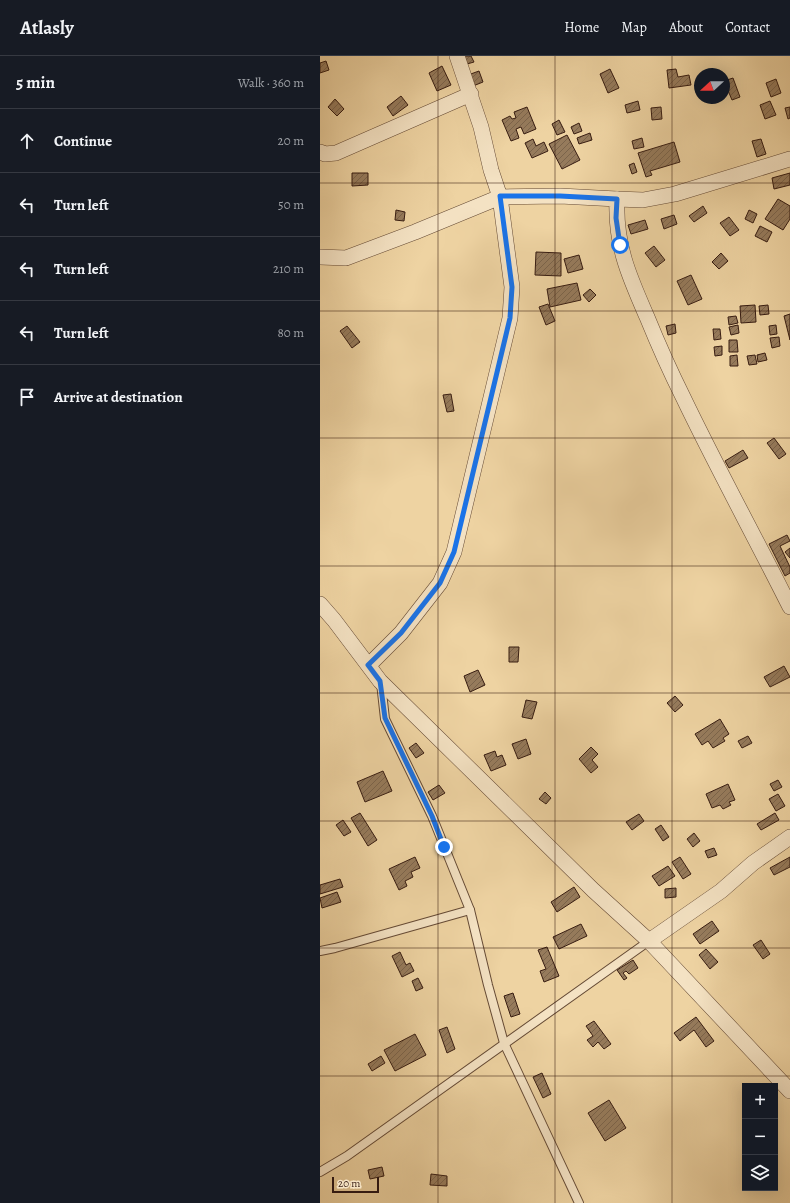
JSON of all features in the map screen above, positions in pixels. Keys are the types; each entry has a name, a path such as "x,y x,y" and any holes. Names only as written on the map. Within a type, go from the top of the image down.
{"street":[{"path":"368,665 401,633 440,583 454,552 510,318 512,287 500,196 471,94 457,56"},
{"path":"320,152 325,154 336,153 471,94"},
{"path":"320,257 346,258 409,235 500,196 560,196 643,200 676,194 790,159"},
{"path":"617,199 616,218 620,245 628,272 677,384 790,607"},
{"path":"320,604 334,620 380,681 593,890 649,941 790,1091"},
{"path":"649,941 721,891 753,863 790,837"}],"lane":[{"path":"380,681 385,718 432,816 470,910 504,1043 579,1203"},
{"path":"320,951 470,910"},
{"path":"320,1172 347,1156 649,941"}],"building":[{"path":"464,56 471,56 474,62 467,64"},
{"path":"326,61 329,70 320,73 320,63"},
{"path":"442,66 451,85 437,91 429,73"},
{"path":"610,69 619,88 608,93 600,74"},
{"path":"676,69 678,77 689,75 691,85 669,88 667,70"},
{"path":"479,71 483,82 473,86 468,75"},
{"path":"733,78 740,97 732,100 730,95 730,79"},
{"path":"776,79 781,93 771,97 766,83"},
{"path":"401,96 408,105 393,116 387,107"},
{"path":"335,99 344,109 337,116 328,107"},
{"path":"638,101 640,110 627,113 625,105"},
{"path":"770,101 776,115 765,119 760,105"},
{"path":"527,107 536,129 524,134 521,127 516,129 519,138 511,141 502,120 510,116 512,119 516,118 514,112"},
{"path":"661,107 662,119 652,120 651,108"},
{"path":"790,107 790,118 788,119 785,108"},
{"path":"559,120 565,132 557,135 552,124"},
{"path":"579,123 582,131 574,134 571,127"},
{"path":"590,133 592,140 579,144 577,138"},
{"path":"567,135 580,160 562,169 549,144"},
{"path":"642,138 644,147 634,149 632,141"},
{"path":"533,139 536,146 544,142 548,151 532,158 525,143"},
{"path":"761,139 766,154 757,157 752,141"},
{"path":"674,142 680,162 650,171 652,175 646,177 638,153"},
{"path":"634,163 637,172 632,174 629,165"},
{"path":"352,173 368,173 368,185 352,186"},
{"path":"790,173 790,185 774,189 772,178"},
{"path":"778,199 790,206 790,219 783,230 765,219"},
{"path":"703,206 707,213 694,222 689,216"},
{"path":"396,210 405,212 404,221 395,220"},
{"path":"749,210 757,214 753,223 745,219"},
{"path":"674,215 677,224 664,229 661,219"},
{"path":"729,217 739,230 730,236 720,223"},
{"path":"645,220 648,229 631,234 628,225"},
{"path":"760,226 772,232 767,242 755,236"},
{"path":"654,246 665,260 656,267 645,253"},
{"path":"536,252 561,253 561,276 535,275"},
{"path":"721,253 728,261 719,269 712,262"},
{"path":"579,255 583,269 568,273 564,259"},
{"path":"691,275 702,299 688,305 677,281"},
{"path":"577,283 581,300 550,307 547,289"},
{"path":"590,289 596,295 589,302 583,295"},
{"path":"548,304 555,321 546,325 539,307"},
{"path":"755,305 756,322 741,323 740,306"},
{"path":"768,305 769,314 760,315 759,306"},
{"path":"790,314 790,340 784,316"},
{"path":"736,316 738,323 729,325 728,317"},
{"path":"675,324 676,333 668,335 666,326"},
{"path":"738,325 739,333 731,335 729,327"},
{"path":"776,325 777,334 770,335 769,326"},
{"path":"347,326 360,342 352,348 340,331"},
{"path":"713,329 720,329 721,339 714,340"},
{"path":"779,337 780,346 772,348 770,338"},
{"path":"729,340 737,340 738,352 729,352"},
{"path":"722,346 722,355 715,356 714,347"},
{"path":"765,353 767,360 758,362 757,355"},
{"path":"737,355 738,366 730,366 730,356"},
{"path":"755,355 757,364 749,365 747,356"},
{"path":"451,394 454,411 447,412 443,395"},
{"path":"774,438 786,454 779,459 767,443"},
{"path":"743,450 748,458 729,468 725,461"},
{"path":"787,535 790,541 780,546 790,567 790,573 785,576 769,544"},
{"path":"790,548 790,558 785,552"},
{"path":"509,647 519,647 518,662 509,662"},
{"path":"784,666 790,677 770,687 764,677"},
{"path":"478,670 485,685 470,692 464,676"},
{"path":"675,696 683,705 675,712 667,703"},
{"path":"526,700 537,702 532,719 522,717"},
{"path":"720,719 729,734 723,738 725,741 713,748 708,741 702,745 695,734"},
{"path":"748,736 752,743 742,748 738,741"},
{"path":"526,739 531,754 518,759 512,744"},
{"path":"416,743 424,753 416,758 409,748"},
{"path":"591,747 598,754 592,760 598,767 591,773 579,759"},
{"path":"495,751 497,757 502,755 506,765 491,771 484,755"},
{"path":"383,771 392,791 365,802 357,782"},
{"path":"778,780 782,787 774,791 770,784"},
{"path":"728,784 735,800 729,802 731,805 723,809 720,805 712,808 706,794"},
{"path":"439,785 445,793 433,800 428,792"},
{"path":"545,792 551,798 546,804 539,799"},
{"path":"778,794 785,806 776,811 769,799"},
{"path":"360,813 377,840 368,846 351,818"},
{"path":"775,813 779,820 761,830 757,824"},
{"path":"639,814 644,821 632,830 626,822"},
{"path":"343,820 351,832 344,836 336,825"},
{"path":"661,825 669,837 663,841 655,829"},
{"path":"694,833 700,841 693,847 687,839"},
{"path":"714,848 717,855 708,858 705,851"},
{"path":"415,857 420,868 411,872 413,877 405,881 407,886 399,890 389,869"},
{"path":"680,857 691,874 683,879 672,862"},
{"path":"790,857 790,867 774,875 770,868"},
{"path":"668,866 675,876 659,886 652,876"},
{"path":"340,879 343,887 320,894 320,885"},
{"path":"574,887 580,897 557,912 551,902"},
{"path":"676,888 676,897 665,898 665,889"},
{"path":"337,892 341,902 322,908 320,898"},
{"path":"712,921 719,931 700,944 693,934"},
{"path":"581,924 587,936 559,949 553,937"},
{"path":"761,940 770,954 763,959 753,945"},
{"path":"547,947 559,976 544,982 540,971 546,969 538,950"},
{"path":"706,949 718,962 710,969 699,955"},
{"path":"400,952 406,965 410,963 414,971 402,977 392,956"},
{"path":"633,960 638,968 629,974 626,971 623,973 627,978 624,980 617,970"},
{"path":"418,978 423,988 416,991 412,981"},
{"path":"513,993 520,1014 511,1017 504,996"},
{"path":"696,1017 714,1041 706,1047 694,1030 680,1041 674,1033"},
{"path":"594,1021 611,1044 604,1049 598,1042 593,1047 587,1040 593,1036 586,1026"},
{"path":"447,1027 455,1049 447,1053 439,1030"},
{"path":"415,1034 426,1055 395,1071 384,1050"},
{"path":"381,1056 385,1063 372,1071 368,1064"},
{"path":"542,1073 551,1094 543,1098 533,1077"},
{"path":"609,1100 626,1128 605,1141 588,1113"},
{"path":"382,1167 384,1176 370,1179 368,1170"},
{"path":"431,1174 447,1176 447,1186 430,1185"}],"route":[{"path":"444,847 432,816 385,718 380,681 368,665 401,633 440,583 454,552 510,318 512,287 500,196 560,196 617,199 616,218 620,245"}]}
